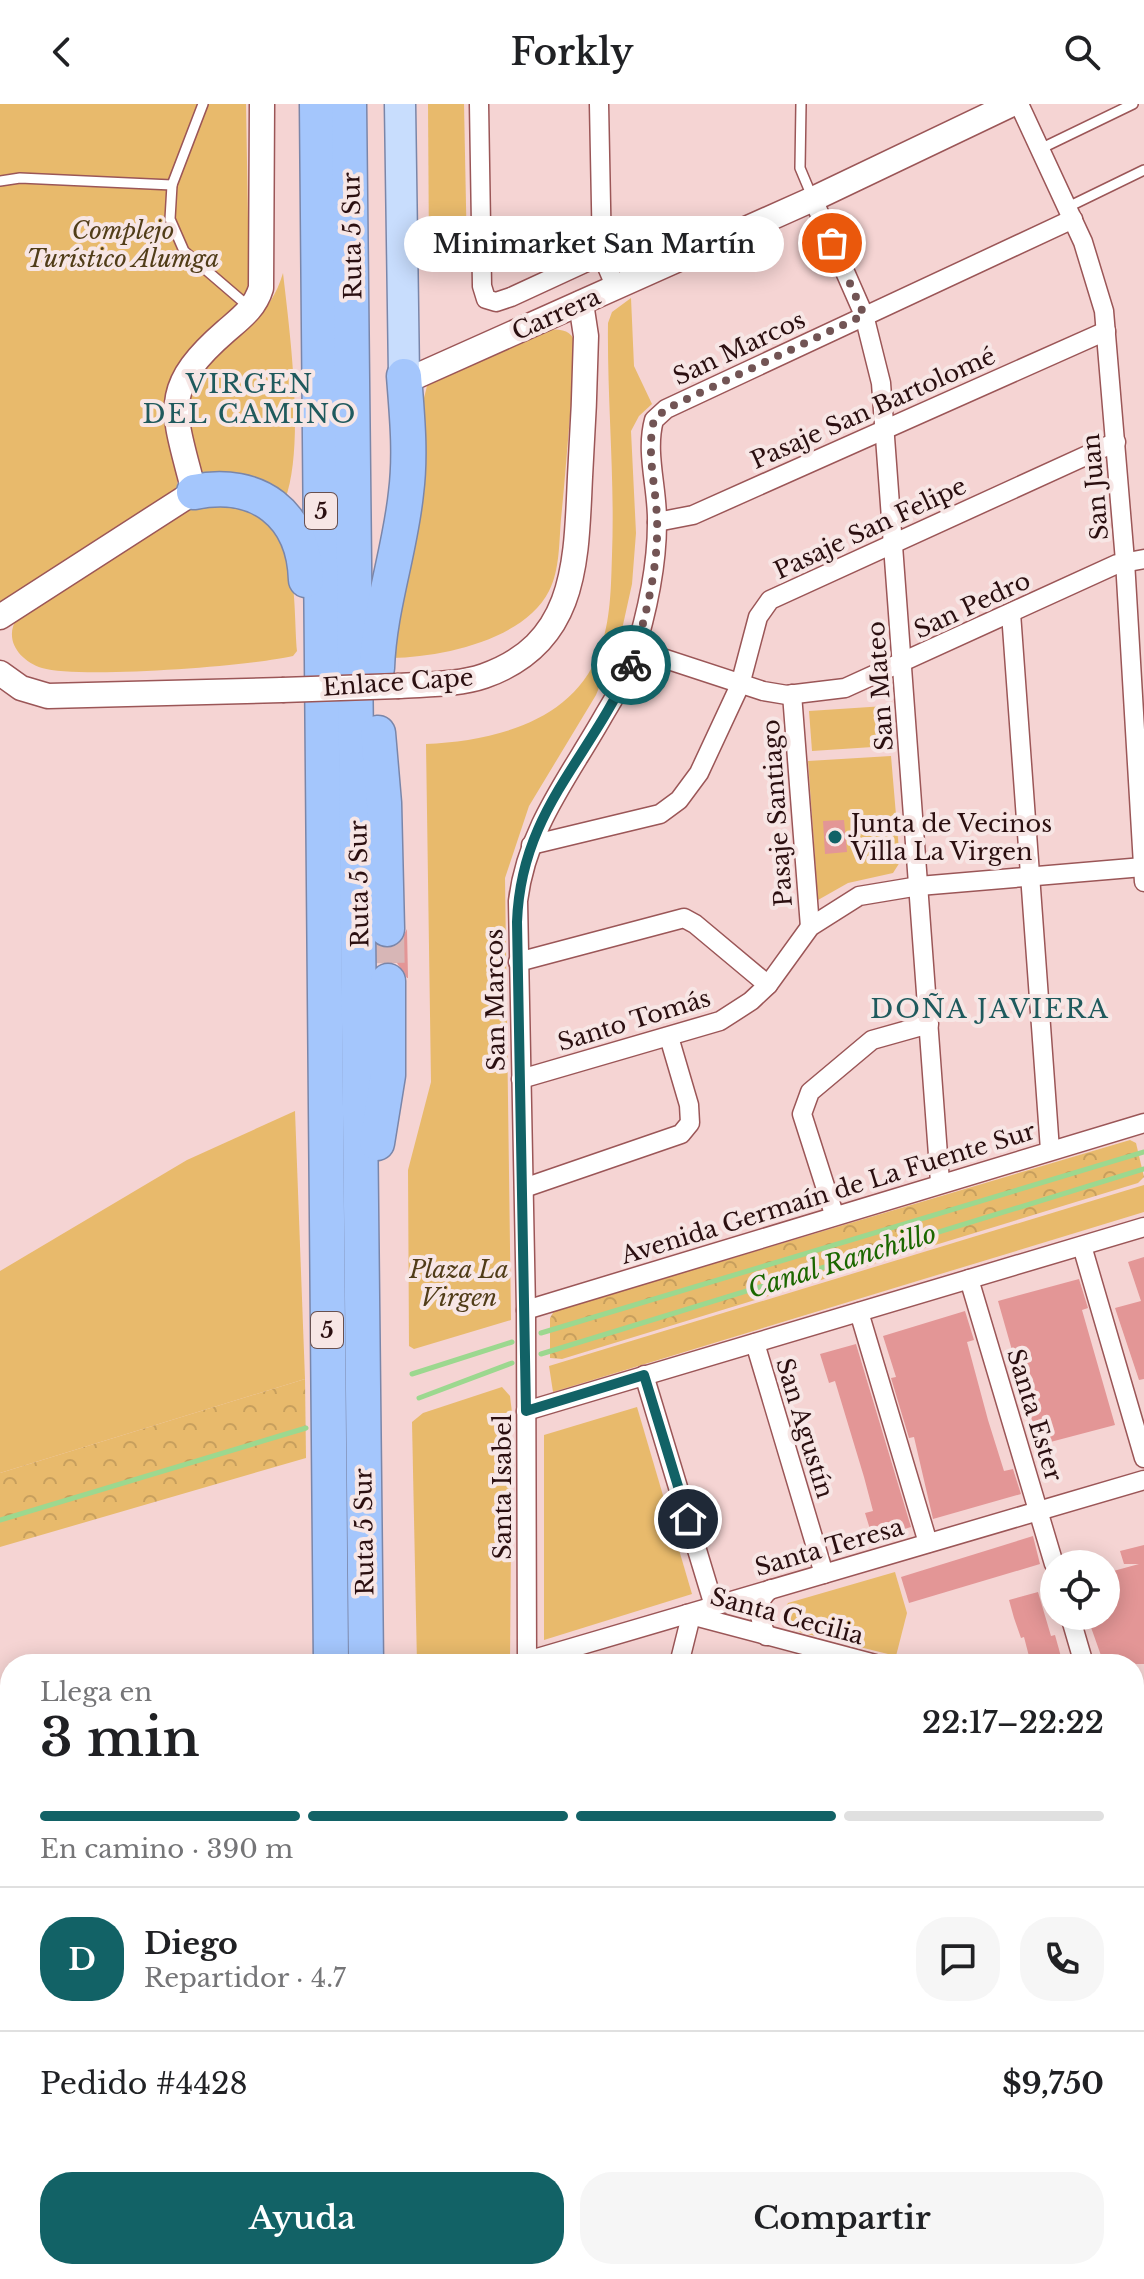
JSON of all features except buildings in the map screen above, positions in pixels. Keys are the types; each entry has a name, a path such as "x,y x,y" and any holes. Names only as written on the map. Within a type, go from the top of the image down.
{"highway":[{"name":"Ruta 5 Sur","path":"317,104 331,1654"},
{"name":"Ruta 5 Sur","path":"349,104 366,1654"},
{"path":"387,929 377,655 381,613 406,493 409,455 404,376"},
{"path":"194,492 216,488 242,489 279,512 295,528 306,563 310,685 322,737"},
{"path":"361,1258 388,1075 388,981"}],"main road":[{"path":"400,104 404,376"}],"street":[{"path":"0,617 194,492 178,422 177,404 183,377 201,353 251,309 257,300 264,274 262,104"},
{"path":"479,104 482,286 486,299 496,302 511,297 602,255"},
{"path":"599,104 602,255 616,288"},
{"name":"Carrera","path":"404,376 417,376 616,288 1012,104"},
{"name":"San Juan","path":"1019,104 1070,213 1098,285 1106,331 1116,442 1135,560 1144,882"},
{"name":"San Mateo","path":"813,199 864,315 881,383 940,1182"},
{"name":"San Marcos","path":"526,1310 518,901 531,845 544,811 626,677 635,649 652,581 657,522 651,444 654,420 659,414 1070,213"},
{"name":"Enlace Cape","path":"0,673 21,688 48,696 399,686 466,681 499,670 529,651 561,611 576,562 586,336 581,303"},
{"name":"Pasaje San Bartolomé","path":"657,522 693,515 1106,331"},
{"name":"Pasaje San Felipe","path":"531,845 669,809 699,773 740,685 763,606 1116,442"},
{"name":"San Pedro","path":"635,649 740,685 792,694 845,688 1135,560"},
{"path":"1011,613 1050,1150"},
{"name":"Pasaje Santiago","path":"792,694 810,927"},
{"name":"Santo Tomás","path":"521,1079 720,1021 751,1001 768,985 810,927 859,896 919,886 1143,867"},
{"path":"518,962 684,918 768,985"},
{"path":"834,1214 802,1114 805,1099 872,1040 929,1024"},
{"path":"524,1188 681,1134 690,1123 689,1105 669,1037"},
{"name":"Avenida Germaín de La Fuente Sur","path":"526,1310 834,1214 1144,1123"},
{"path":"526,1411 1144,1227"},
{"path":"1082,1246 1144,1458"},
{"name":"Santa Ester","path":"969,1279 1050,1550"},
{"name":"Santa Isabel","path":"526,1310 527,1654"},
{"path":"859,1312 928,1543"},
{"name":"San Agustín","path":"755,1343 824,1574"},
{"path":"644,1375 714,1606"},
{"name":"Santa Teresa","path":"555,1654 1144,1480"},
{"path":"766,1636 759,1608 765,1593 772,1589"},
{"path":"681,1654 689,1615"},
{"name":"Santa Cecilia","path":"689,1615 835,1654"},
{"path":"1074,1630 1081,1654"},
{"path":"797,1654 799,1645"}],"lane":[{"path":"203,104 172,185 170,219 184,251 251,309"},
{"path":"801,104 800,168 813,199"},
{"path":"1040,149 1133,104"},
{"path":"1070,213 1144,170"},
{"path":"0,181 20,178 172,185"}],"green space":[{"name":"Complejo Turístico Alumga","path":"0,104 246,104 249,276 245,310 167,409 179,494 0,604"},
{"path":"428,104 464,104 467,255 429,256"},
{"path":"283,273 295,420 291,477 285,500 249,476 199,478 185,412 193,385 204,369 262,313"},
{"name":"Plaza La Virgen","path":"631,298 634,366 652,404 639,416 631,431 636,533 632,584 621,634 596,695 529,806 505,878 511,1320 414,1349 409,1346 408,1170 431,1082 426,744 503,732 551,711 587,676 599,652 608,616 612,555 608,323 612,312"},
{"path":"547,330 566,332 573,337 577,347 558,555 549,591 537,608 502,633 457,649 392,658 428,382"},
{"path":"198,502 254,508 269,519 280,534 287,552 294,593 297,651 293,656 205,667 91,672 42,668 21,655 12,634 17,618"},
{"path":"885,706 888,746 812,751 809,711"},
{"path":"891,756 900,862 893,873 848,883 818,900 808,761"},
{"path":"295,1111 305,1379 0,1473 0,1271 187,1160"},
{"path":"1130,1140 1136,1143 1144,1177 1138,1183 562,1359 550,1358 550,1318 554,1311"},
{"path":"1144,1185 1144,1212 553,1392 549,1366"},
{"path":"305,1379 306,1458 0,1547 0,1473"},
{"path":"502,1387 510,1396 510,1654 417,1654 412,1422 423,1413"},
{"path":"637,1407 692,1594 544,1640 544,1435"},
{"path":"895,1572 907,1613 897,1654 795,1631 784,1624 781,1615 788,1603"}],"waterway":[{"path":"541,1333 1144,1152"},
{"name":"Canal Ranchillo","path":"541,1354 1144,1169"},
{"path":"412,1374 512,1342"},
{"name":"Canal Ranchillo","path":"419,1398 512,1363"},
{"path":"0,1520 306,1428"}],"tunnel":[{"path":"387,929 388,981"}],"way so far":[{"path":"631,665 652,581 656,544 651,444 654,420 666,409 864,315 832,243"}],"place":[{"name":"Minimarket San Martín","path":"832,243"},
{"name":"Junta de Vecinos Villa La Virgen","path":"835,837"}],"district":[{"name":"VIRGEN DEL CAMINO","path":"250,399"},
{"name":"DOÑA JAVIERA","path":"990,1009"}],"route":[{"path":"631,665 594,735 544,811 520,882 517,922 525,1213 526,1411 644,1375 688,1519"}]}
